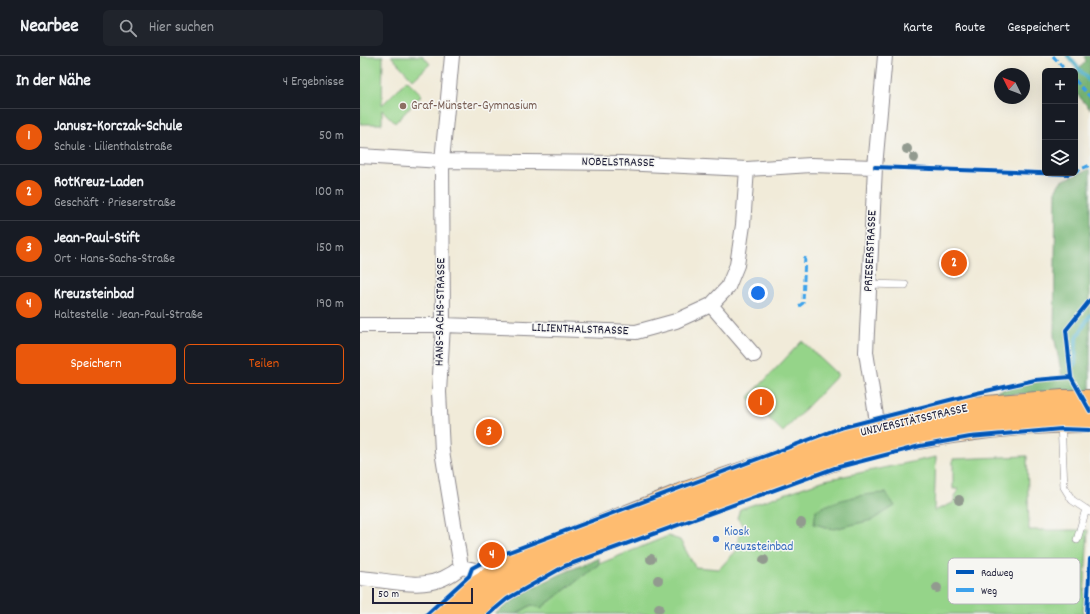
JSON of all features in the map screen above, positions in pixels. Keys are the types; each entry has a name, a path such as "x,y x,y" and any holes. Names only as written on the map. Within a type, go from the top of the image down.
{"main road":[{"name":"UNIVERSITÄTSSTRASSE","path":"442,614 475,587 496,574 550,547 688,492 879,436 969,429 1019,423 1062,411 1090,401"},
{"name":"UNIVERSITÄTSSTRASSE","path":"1062,411 1090,421"},
{"name":"UNIVERSITÄTSSTRASSE","path":"468,614 497,592 530,573 558,560 700,505 805,469 879,436"}],"street":[{"name":"HANS-SACHS-STRASSE","path":"452,56 442,161 443,325 439,392 442,451 461,566"},
{"name":"PRIESERSTRASSE","path":"879,436 866,352 875,167 885,56"},
{"name":"NOBELSTRASSE","path":"360,156 390,156 442,161 621,163 747,169 811,165 875,167"},
{"name":"LILIENTHALSTRASSE","path":"360,326 443,325 636,332 676,322 711,305 728,287 736,269 743,225 747,169"},
{"path":"711,305 754,355"},
{"path":"360,578 417,585 441,580 452,575 461,566 496,574"}],"lane":[{"path":"869,284 905,285"},
{"path":"1062,411 1064,487 1072,500 1088,511 1077,540"}],"green space":[{"path":"360,56 383,56 382,105 407,80 422,95 395,123 382,110 382,124 360,124"},
{"path":"391,56 423,56 430,64 413,80"},
{"path":"1084,56 1090,56 1090,109 1078,95 1078,70 1086,61"},
{"path":"1090,169 1090,393 1066,390 985,397 984,394 1062,376 1054,336 1056,189 1061,181 1073,176 1078,176 1078,174"},
{"path":"802,341 838,375 783,432 748,398"},
{"path":"1027,456 1029,530 1088,530 1083,614 517,614 531,605 541,608 599,564 668,536 680,540 695,567 719,569 739,548 738,538 744,527 737,518 740,509 825,480 936,457 934,511 953,503 958,489 953,489 953,459"},
{"path":"886,493 895,506 872,520 834,529 814,524 816,510 825,506 850,498"},
{"path":"599,558 599,564 541,608 531,605 517,614 495,614 519,596 558,575"}],"waterway":[{"path":"1068,56 1090,82"},
{"path":"1075,365 1076,339 1090,315"}],"marked path":[{"path":"1053,56 1063,68"},
{"path":"1078,83 1090,97"},
{"path":"1078,171 1090,165"},
{"path":"799,306 803,303 805,255"}],"cycle path":[{"path":"875,167 1042,173"},
{"path":"1090,300 1066,330 1071,377 1090,411"},
{"path":"427,614 469,576 472,568 487,560 840,428 977,393 1035,380 1071,377"},
{"path":"489,614 507,599 565,566 835,468 920,446 970,437 1061,429 1090,430"},
{"path":"1087,614 1090,559"}],"place":[{"name":"Graf-Münster-Gymnasium","path":"403,106"},
{"name":"RotKreuz-Laden","path":"954,263"},
{"name":"Janusz-Korczak-Schule","path":"761,402"},
{"name":"Jean-Paul-Stift","path":"489,432"},
{"name":"Kiosk Kreuzsteinbad","path":"716,539"},
{"name":"Kreuzsteinbad","path":"492,555"}]}
